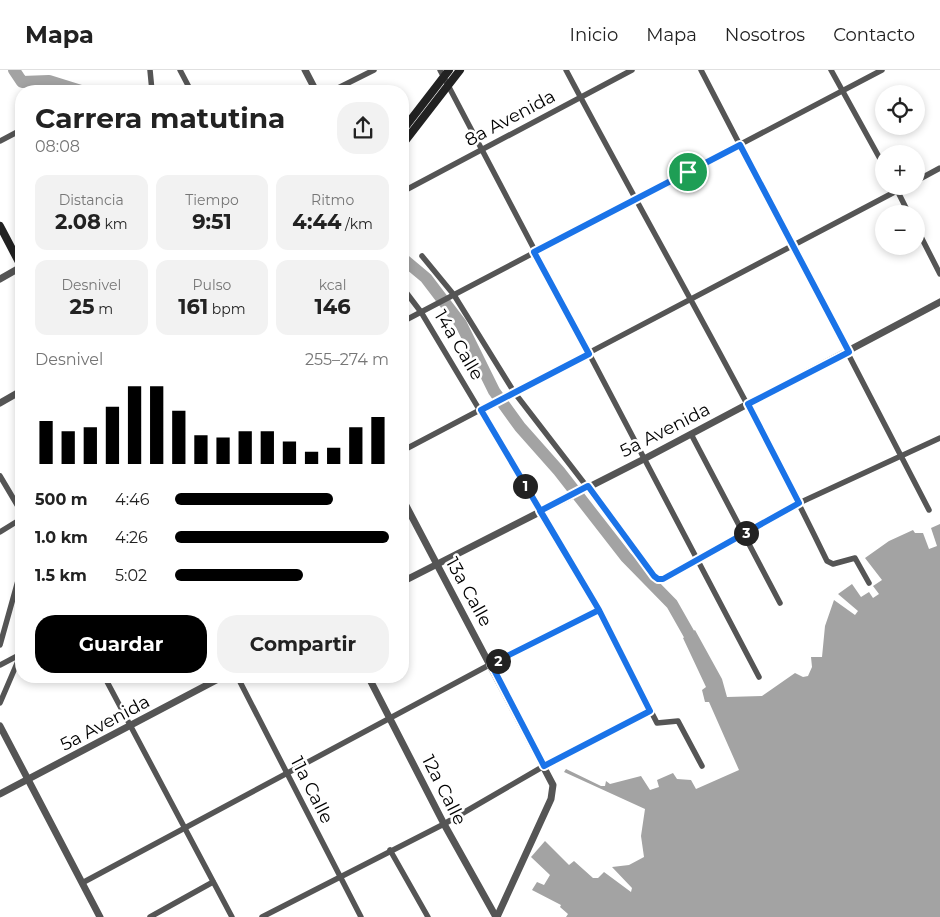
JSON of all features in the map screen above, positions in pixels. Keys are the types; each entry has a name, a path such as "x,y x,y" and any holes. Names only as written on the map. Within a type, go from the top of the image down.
{"main road":[{"path":"409,122 442,74 449,70"},
{"path":"409,136 460,70"},
{"path":"0,226 15,255"}],"street":[{"path":"150,70 151,85"},
{"path":"180,70 189,85"},
{"path":"305,70 313,85"},
{"path":"344,85 374,70"},
{"path":"566,70 635,199 693,300 799,503 827,561 833,564 854,558 869,583"},
{"name":"8a Avenida","path":"409,188 632,70"},
{"path":"701,70 794,245 929,510"},
{"path":"831,70 875,150"},
{"path":"409,318 882,70"},
{"path":"442,74 759,677"},
{"path":"0,141 15,133"},
{"path":"925,176 940,168"},
{"path":"409,447 693,300 883,195"},
{"path":"925,245 940,274"},
{"path":"422,256 452,296 514,393 585,488 658,579 663,579 699,560 799,503 940,438"},
{"path":"0,279 15,270"},
{"name":"14a Calle","path":"409,296 484,409 540,511 599,610 658,724 678,721 702,766"},
{"name":"5a Avenida","path":"409,578 559,500 644,459 849,352 940,302"},
{"path":"0,403 15,394"},
{"path":"691,434 780,603"},
{"path":"0,476 15,501"},
{"name":"13a Calle","path":"409,512 491,664 553,785 551,799 496,916"},
{"path":"0,532 15,522"},
{"path":"0,645 15,591"},
{"path":"82,883 491,664 599,610"},
{"path":"0,665 15,657"},
{"path":"0,703 15,668"},
{"path":"108,683 186,827 232,917"},
{"name":"5a Avenida","path":"0,794 211,683"},
{"name":"11a Calle","path":"241,683 361,917"},
{"name":"12a Calle","path":"372,683 444,824 496,916"},
{"path":"262,917 444,824 544,766 650,711"},
{"path":"0,726 100,917"},
{"path":"390,850 428,917"},
{"path":"150,917 213,882"},
{"path":"486,917 496,916"}],"shaded area":[{"path":"940,524 940,917 566,917 568,914 560,907 561,905 532,890 537,882 544,885 550,875 531,857 545,841 569,865 574,861 593,878 598,878 604,872 631,892 632,888 612,867 629,865 644,857 641,836 645,809 564,772 566,769 601,786 605,786 606,781 610,784 641,776 650,790 659,787 657,780 673,773 677,779 691,780 696,789 739,770 709,702 705,702 702,690 706,687 683,638 695,630 722,679 727,697 762,696 795,673 803,677 808,676 812,667 811,657 822,657 825,626 834,600 855,615 858,611 838,594 852,584 861,597 869,592 873,598 879,594 873,586 882,580 865,558 889,541 913,530 915,533 923,533 929,549 937,546 931,528"}],"waterway":[{"path":"14,70 22,82 49,81 62,85"},
{"path":"409,264 426,278 461,324 494,391 520,427 559,471 626,557 672,604 689,634"}],"route":[{"path":"688,172 534,252 589,354 481,410 540,511 599,610 650,711 544,766 491,664 599,610 570,560 540,511 588,486 654,576 658,579 663,579 799,503 748,404 849,352 740,145 688,172"}]}
